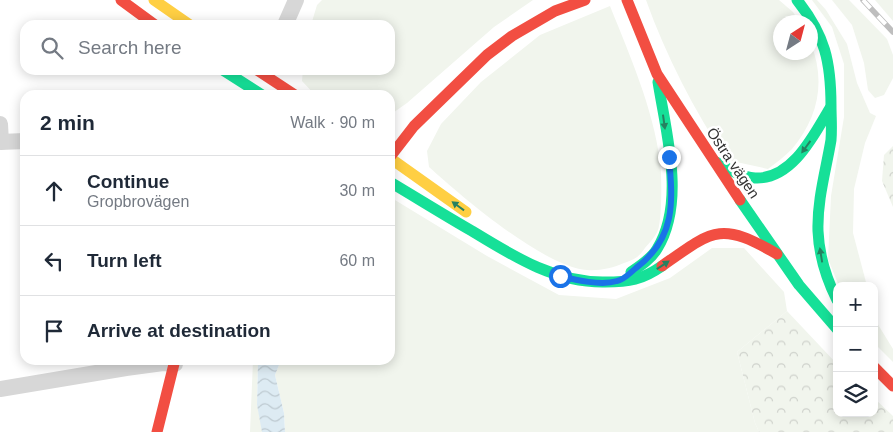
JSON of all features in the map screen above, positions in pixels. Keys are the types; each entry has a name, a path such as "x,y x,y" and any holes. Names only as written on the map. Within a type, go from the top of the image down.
{"street":[{"path":"122,0 148,20"},
{"path":"154,0 183,20"},
{"path":"287,20 296,0"},
{"path":"395,151 414,126 487,55 512,36 555,11 585,0"},
{"name":"Östra vägen","path":"627,0 657,74 711,158 777,254 835,327"},
{"path":"797,0 811,15 822,36 831,72 832,128 819,203 818,221 822,262 833,292"},
{"path":"619,281 647,260 656,249 669,222 672,192 657,74"},
{"path":"230,75 253,90"},
{"path":"260,90 262,75"},
{"path":"266,75 288,90"},
{"path":"711,158 730,171 742,176 758,178 784,169 797,159 831,105"},
{"path":"0,124 1,142 20,141"},
{"path":"395,161 513,246 538,268"},
{"path":"395,185 506,252 538,268 579,281 641,279 704,238 719,233 732,233 743,236 777,254"},
{"path":"0,389 149,365"},
{"path":"157,432 174,365"},
{"path":"878,371 893,386"}],"green space":[{"path":"322,0 533,0 494,27 395,111 395,90 310,90 302,81 303,75 395,75 395,20 312,20 317,5"},
{"path":"646,0 779,0 795,15 773,15 773,60 816,60 818,72 817,99 813,112 808,125 792,149 768,169 727,160 703,122 662,42"},
{"path":"812,0 817,0 826,10 847,44 857,83 870,113 876,116 865,143 854,189 853,233 866,282 837,282 828,259 831,196 844,117 844,64 832,27"},
{"path":"832,0 849,0 887,39 893,55 893,78 884,95 875,98 868,90 864,63 852,25"},
{"path":"875,0 893,0 893,21"},
{"path":"610,6 640,82 657,141 661,167 660,216 656,235 636,258 611,268 587,270 569,266 549,257 504,229 429,167 427,151 441,124 481,82 540,35"},
{"path":"893,146 893,207 882,181 884,155"},
{"path":"395,200 487,256 559,295 616,299 670,278 712,248 744,248 784,292 787,311 737,352 759,432 285,432 284,413 275,375 279,365 395,365"},
{"path":"787,311 833,360 833,417 878,417 878,402 893,416 893,432 759,432 737,352"},
{"path":"878,325 893,349 893,362 878,347"},
{"path":"253,365 258,365 257,405 263,430 262,432 250,432"}],"water":[{"path":"258,365 279,365 275,375 284,413 285,432 262,432 257,405"}],"railway":[{"path":"863,0 893,32"}],"traffic: fast":[{"path":"797,0 820,37 828,62 830,76 831,140 820,196 818,231 824,266 833,290"},
{"path":"231,75 254,90"},
{"path":"631,272 655,253 666,230 671,210 672,189 669,145 658,82"},
{"path":"716,162 735,172 755,178 768,177 780,172 791,164 809,143 830,108"},
{"path":"395,185 503,250 552,273 587,281 621,281 642,277 662,266"},
{"path":"740,200 799,285 835,327"}],"traffic: slow":[{"path":"154,0 183,20"},
{"path":"395,162 466,212"}],"traffic: jam":[{"path":"121,0 148,20"},
{"path":"395,151 414,126 487,55 512,36 555,11 585,0"},
{"path":"627,0 657,74 740,200"},
{"path":"265,75 287,90"},
{"path":"662,266 693,244 717,234 742,237 777,254"},
{"path":"157,432 174,365"},
{"path":"878,371 893,386"}],"route":[{"path":"560,276 579,281 619,281 647,260 656,249 669,222 672,192 669,157"}]}
